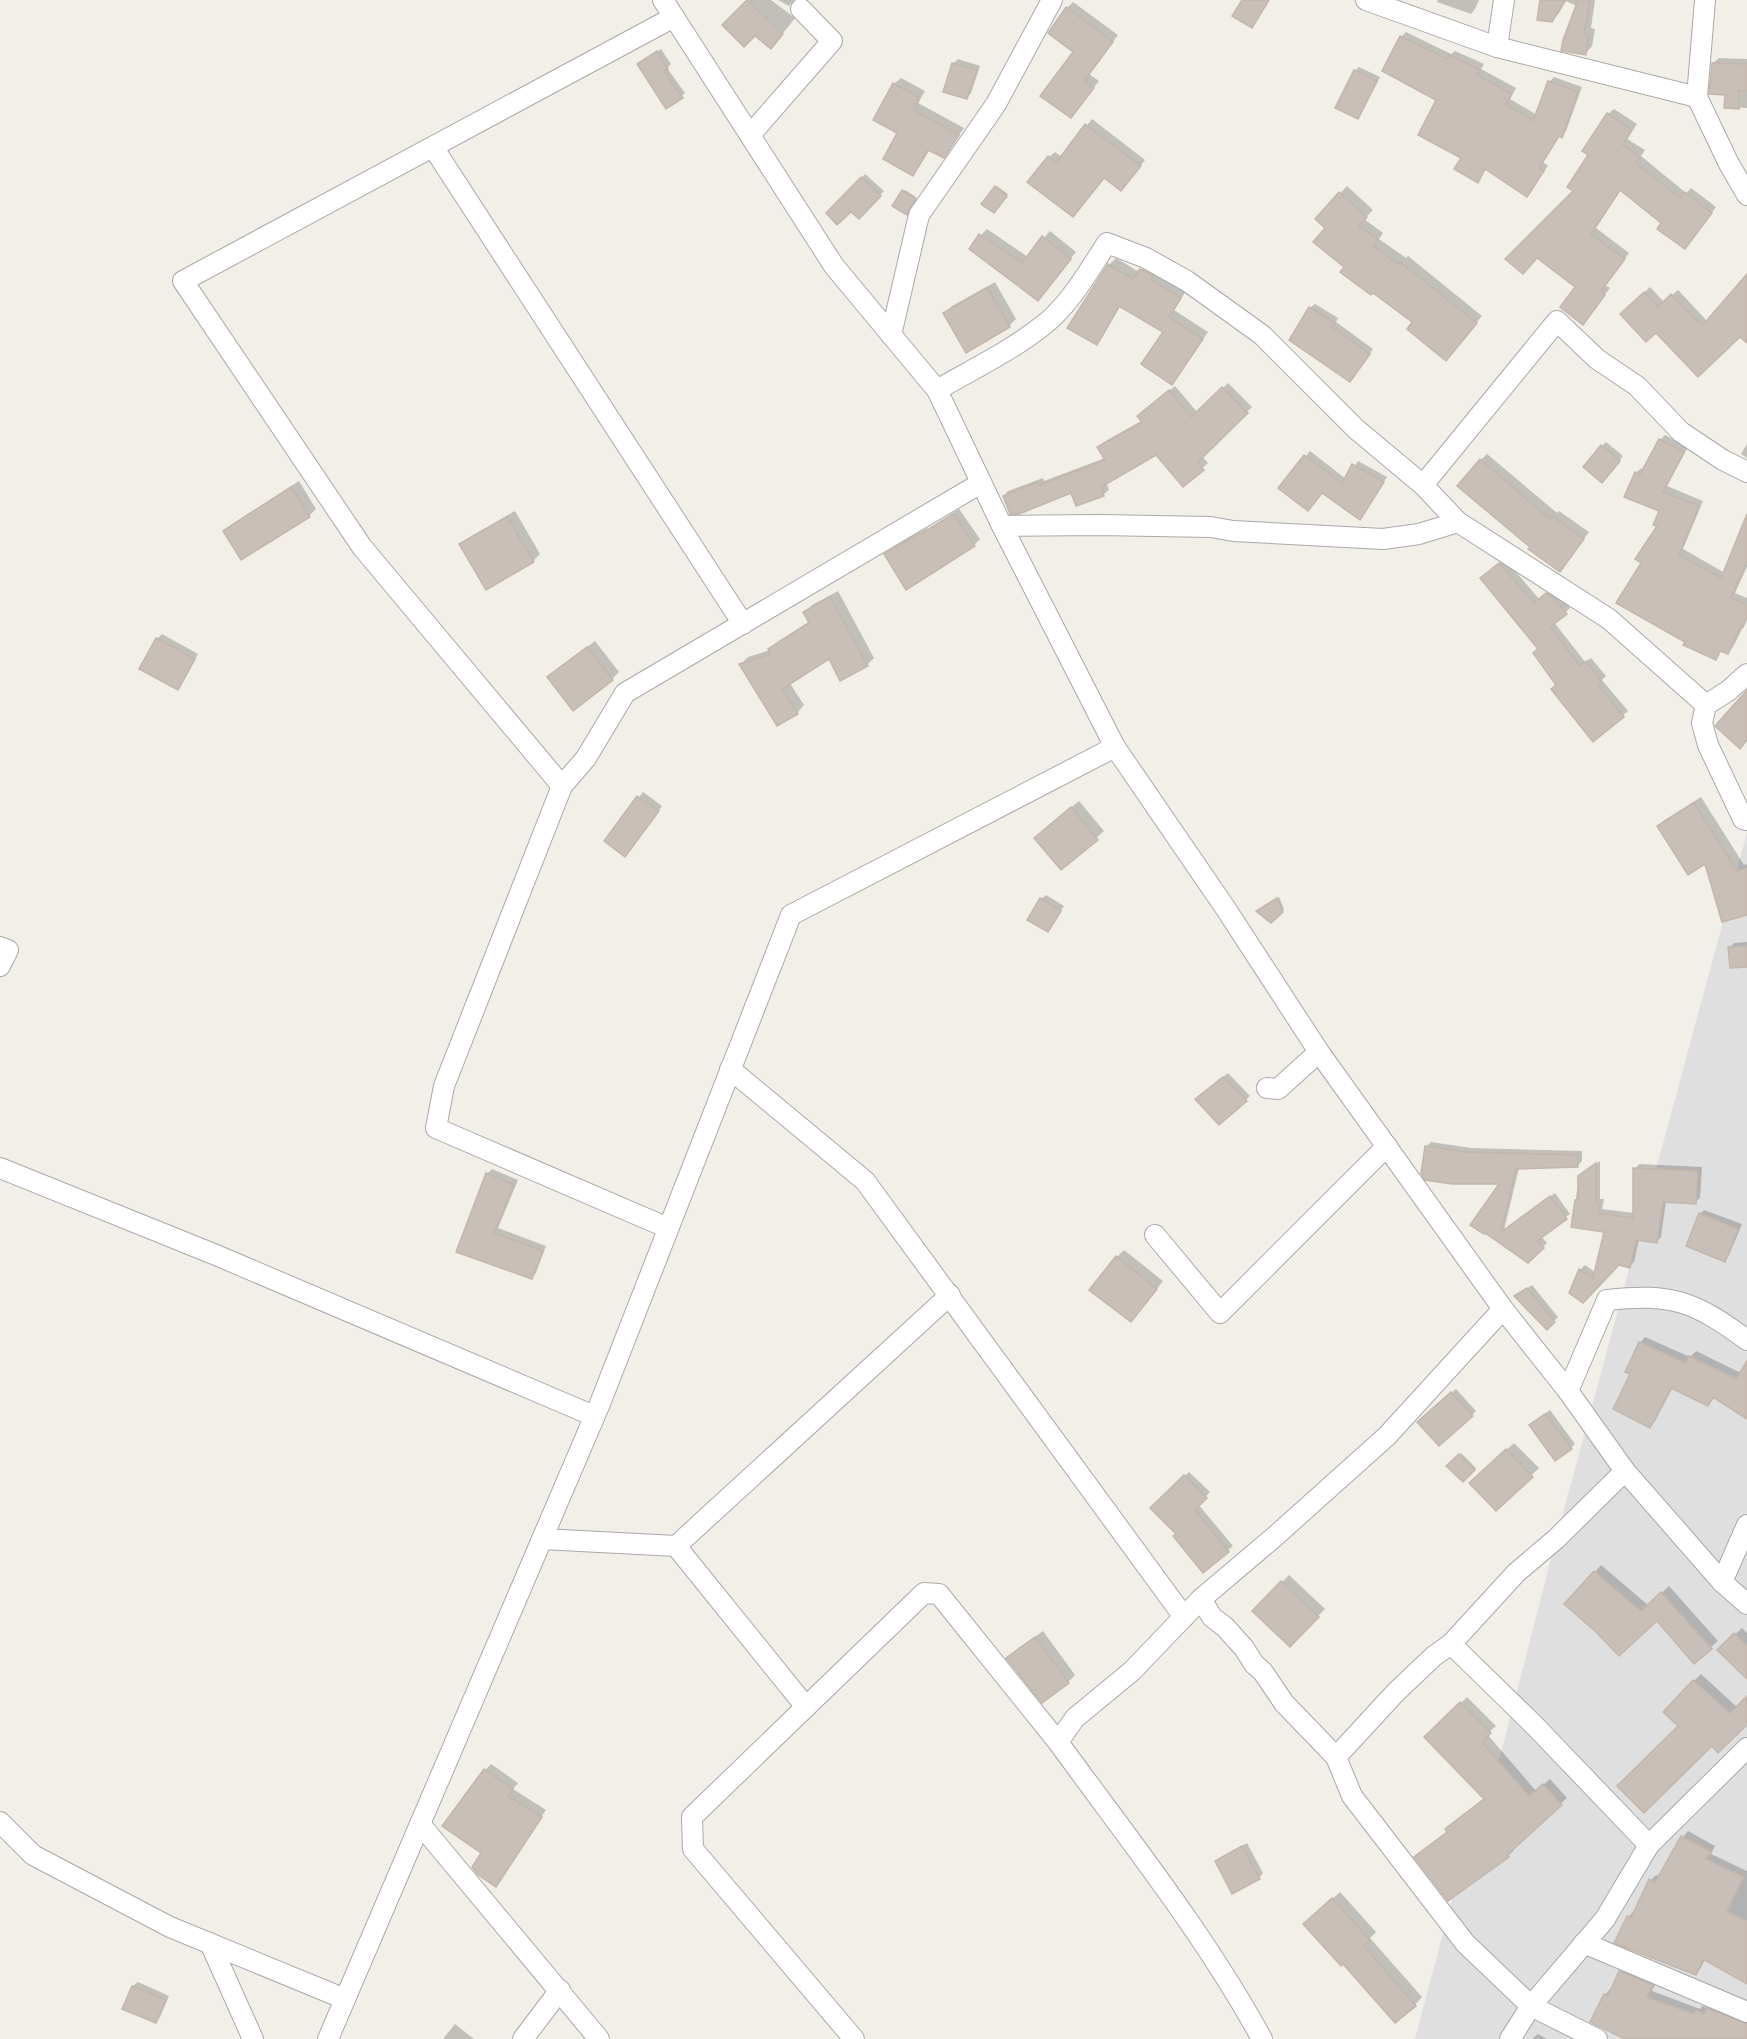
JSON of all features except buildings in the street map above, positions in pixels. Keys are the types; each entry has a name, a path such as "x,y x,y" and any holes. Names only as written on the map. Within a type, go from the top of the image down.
{"street":[{"path":"663,0 834,266 937,390 1002,526 1115,747 1226,909 1319,1052 1503,1309 1568,1390 1625,1471 1722,1582 1747,1605"},
{"path":"891,335 919,215 996,105 1052,0"},
{"path":"1366,0 1497,47 1697,97"},
{"path":"1497,47 1504,0"},
{"path":"1705,0 1697,97 1729,164 1747,195"},
{"path":"750,135 832,41 801,9"},
{"path":"562,786 362,547 183,281 674,18"},
{"path":"433,147 743,624"},
{"path":"937,390 1042,327 1073,293 1107,243 1146,258 1187,281 1262,335 1356,429 1423,485 1458,522 1609,620 1706,705"},
{"path":"1423,485 1557,321 1597,359 1637,386 1681,432 1723,460 1747,472"},
{"path":"668,1228 436,1128 444,1086 562,786 586,758 625,693 981,483"},
{"path":"1002,526 1211,527 1233,531 1383,539 1419,534 1458,522"},
{"path":"1747,674 1728,691 1706,705 1701,723 1708,745 1743,819 1747,820"},
{"path":"328,2039 594,1416 791,915 1115,747"},
{"path":"0,947 8,950 0,966"},
{"path":"1267,1088 1278,1089 1319,1052"},
{"path":"730,1069 865,1181 1184,1617"},
{"path":"1155,1235 1220,1313 1387,1146"},
{"path":"0,1168 227,1259 594,1416"},
{"path":"542,1539 676,1546 950,1295"},
{"path":"1568,1390 1606,1300 1662,1297 1691,1305 1747,1340"},
{"path":"1058,1742 1075,1718 1132,1671 1200,1599 1272,1539 1387,1436 1503,1309"},
{"path":"1336,1756 1404,1685 1434,1656 1451,1644 1516,1573 1556,1539 1625,1471"},
{"path":"1722,1582 1747,1525"},
{"path":"676,1546 806,1707"},
{"path":"854,2039 693,1849 692,1817 924,1593 939,1594 1058,1742 1183,1911 1234,1989 1262,2039"},
{"path":"1200,1599 1212,1617 1225,1627 1244,1648 1284,1703 1336,1756 1352,1796 1465,1943 1531,2006 1597,2039"},
{"path":"1451,1644 1534,1725 1649,1845"},
{"path":"1510,2039 1531,2006 1605,1918 1649,1845 1747,1748"},
{"path":"0,1822 33,1855 170,1927 345,1999"},
{"path":"420,1824 599,2039"},
{"path":"210,1943 253,2039"},
{"path":"1584,1943 1747,2012"},
{"path":"523,2039 560,1990"}],"shaded area":[{"path":"1747,833 1747,2039 1415,2039 1452,1899 1502,1749 1556,1539"}]}
